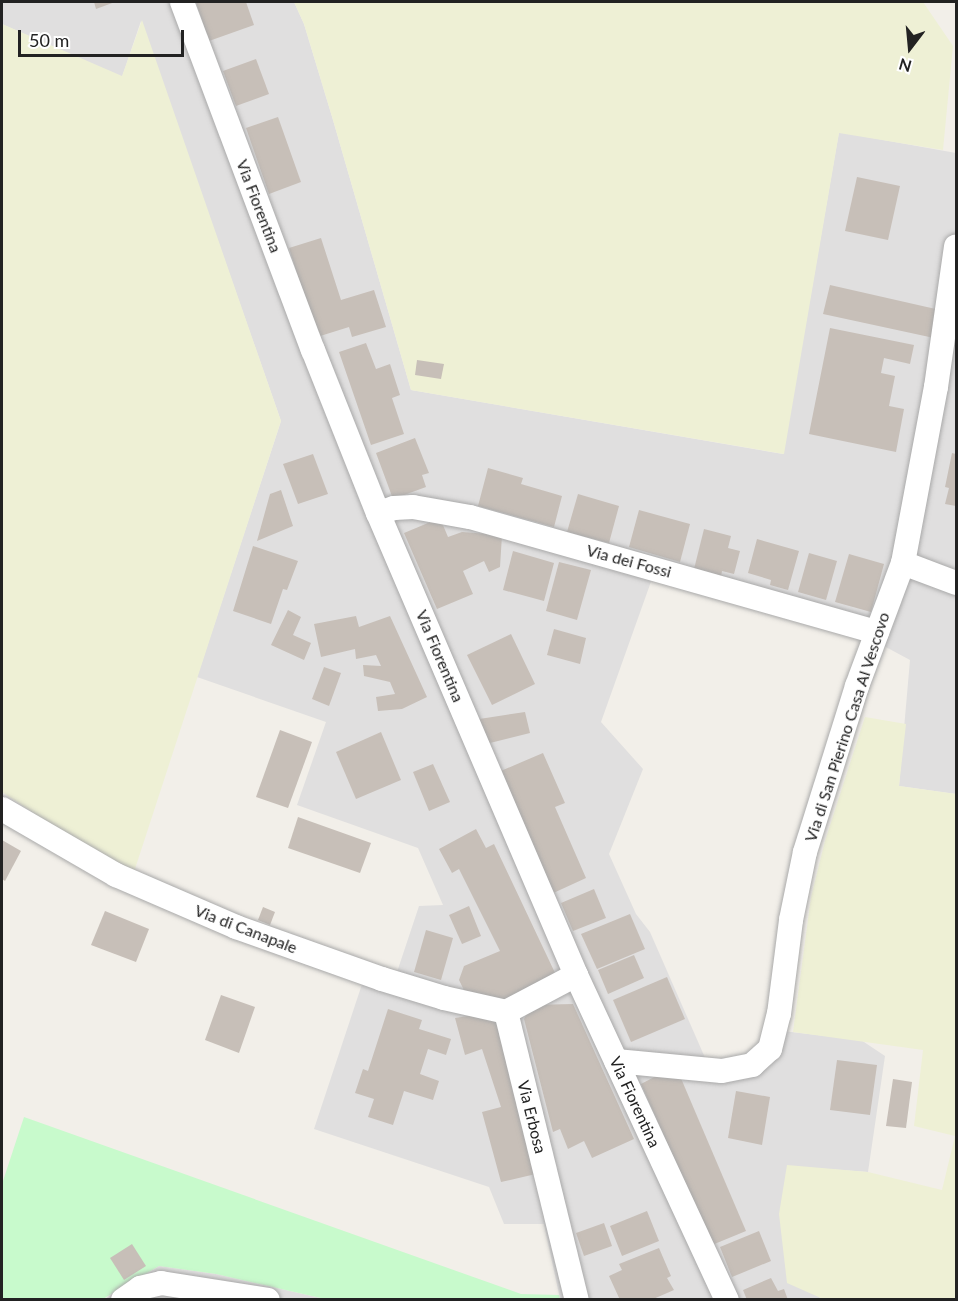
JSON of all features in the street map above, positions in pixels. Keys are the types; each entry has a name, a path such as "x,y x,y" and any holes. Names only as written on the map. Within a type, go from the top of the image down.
{"street":[{"name":"Via Fiorentina","path":"182,2 378,513 576,975 727,1299"},
{"name":"Via di San Pierino Casa Al Vescovo","path":"616,1061 722,1071 752,1065 770,1049 777,1024 791,920 805,852 857,686 903,563 936,387 957,246"},
{"name":"Via dei Fossi","path":"378,513 394,508 413,507 460,515 877,632"},
{"path":"903,563 957,583"},
{"name":"Via di Canapale","path":"2,809 116,875 236,927 392,982 453,1001 506,1012"},
{"path":"506,1012 576,975"},
{"name":"Via Erbosa","path":"506,1012 577,1299"},
{"path":"123,1299 140,1288 161,1282 268,1299"}],"shaded area":[{"path":"2,2 294,2 304,24 333,120 411,390 783,454 839,132 956,153 956,794 899,786 910,660 869,638 653,576 601,722 643,769 609,854 636,914 650,932 706,1060 743,1057 762,1041 765,1029 861,1040 885,1056 868,1172 787,1166 820,1299 560,1299 544,1224 504,1224 489,1187 314,1129 368,966 396,975 419,906 443,905 418,848 297,805 326,722 197,677 281,421 141,21 122,77 2,24"},
{"path":"159,1266 216,1274 325,1299 103,1300"}],"green space":[{"path":"294,2 923,2 953,46 943,150 839,133 784,454 411,390 333,120 304,24"},
{"path":"142,20 281,421 134,872 105,860 2,792 2,24 122,76"},
{"path":"865,717 906,724 899,786 956,794 956,1299 823,1299 787,1283 779,1214 787,1165 868,1172 942,1190 955,1136 914,1126 923,1050 793,1032 811,897 825,841"},
{"path":"24,1117 521,1294 559,1295 560,1299 325,1299 216,1274 159,1266 103,1299 2,1300 2,1184"}],"building":[{"path":"94,2 115,2 96,9"},
{"path":"196,2 246,2 254,25 209,41"},
{"path":"256,59 269,94 236,106 223,71"},
{"path":"278,117 301,182 269,194 246,128"},
{"path":"857,177 900,186 888,240 845,231"},
{"path":"321,238 341,300 374,290 386,327 352,337 349,327 317,337 289,248"},
{"path":"830,285 940,310 934,338 823,314"},
{"path":"830,328 914,345 910,364 884,358 881,373 895,376 889,406 904,409 896,452 809,434"},
{"path":"366,343 376,369 390,364 400,395 392,398 404,434 371,445 339,352"},
{"path":"417,360 444,364 441,379 415,375"},
{"path":"415,438 429,473 422,475 426,487 393,499 376,453"},
{"path":"952,453 956,454 956,506 945,504 949,488 945,487"},
{"path":"313,454 328,494 298,504 283,464"},
{"path":"488,468 523,478 521,484 562,496 554,527 478,506"},
{"path":"281,490 293,526 257,541 270,494"},
{"path":"578,494 619,506 609,543 567,532"},
{"path":"639,510 690,524 680,562 629,547"},
{"path":"440,518 448,537 462,532 502,535 500,567 489,572 484,561 463,571 473,594 437,609 404,533"},
{"path":"704,529 731,536 728,548 740,551 734,574 722,571 721,576 694,569"},
{"path":"757,539 799,551 788,590 770,585 771,580 748,573"},
{"path":"253,546 298,561 287,590 283,589 271,624 233,611"},
{"path":"513,551 554,563 544,601 503,590"},
{"path":"809,553 837,561 826,600 798,592"},
{"path":"849,554 884,564 871,612 835,602"},
{"path":"559,562 591,570 577,620 546,611"},
{"path":"288,610 301,617 293,635 311,643 304,660 271,645"},
{"path":"356,616 359,627 390,616 427,697 402,709 378,711 376,697 395,694 390,682 364,676 363,665 381,666 376,655 356,659 355,649 321,657 314,624"},
{"path":"554,629 586,638 580,664 547,655"},
{"path":"511,634 535,684 492,705 467,655"},
{"path":"324,667 341,673 329,706 312,699"},
{"path":"525,712 530,733 482,745 473,720"},
{"path":"280,730 312,742 288,808 256,797"},
{"path":"381,732 401,780 356,799 336,752"},
{"path":"543,753 565,803 555,807 586,878 549,895 496,773"},
{"path":"433,764 450,802 429,811 413,772"},
{"path":"298,817 371,843 360,873 288,848"},
{"path":"476,829 486,848 494,844 556,975 501,1001 466,994 459,980 464,966 500,951 459,869 452,873 439,849"},
{"path":"2,840 21,851 5,881 2,879"},
{"path":"594,889 606,918 573,931 561,903"},
{"path":"469,906 481,936 462,944 449,915"},
{"path":"263,907 275,912 270,925 258,920"},
{"path":"105,911 149,929 136,962 91,945"},
{"path":"630,914 645,949 597,969 581,934"},
{"path":"426,930 453,938 441,980 414,972"},
{"path":"634,955 644,978 608,994 598,970"},
{"path":"667,977 685,1019 631,1042 613,1000"},
{"path":"221,995 255,1007 239,1053 205,1040"},
{"path":"573,1004 634,1139 592,1158 584,1141 568,1149 560,1129 553,1132 524,1019 531,1005"},
{"path":"388,1009 422,1020 419,1029 451,1039 446,1055 428,1049 420,1074 439,1081 433,1100 404,1091 393,1125 368,1117 374,1099 355,1093 363,1069 368,1071"},
{"path":"480,1014 495,1020 501,1027 540,1173 501,1182 482,1112 501,1107 482,1049 465,1055 455,1018"},
{"path":"837,1060 877,1065 870,1115 830,1110"},
{"path":"660,1074 680,1076 746,1231 712,1245 641,1084"},
{"path":"893,1079 912,1082 906,1128 886,1126"},
{"path":"736,1091 770,1097 762,1145 728,1138"},
{"path":"647,1211 659,1241 622,1256 610,1226"},
{"path":"604,1223 612,1246 584,1256 576,1233"},
{"path":"759,1231 771,1261 732,1277 720,1247"},
{"path":"132,1244 146,1266 124,1280 110,1258"},
{"path":"659,1248 671,1276 667,1278 674,1290 651,1300 620,1300 609,1276 622,1270 619,1264"},
{"path":"771,1278 778,1291 784,1289 788,1300 747,1300 743,1290"}]}
